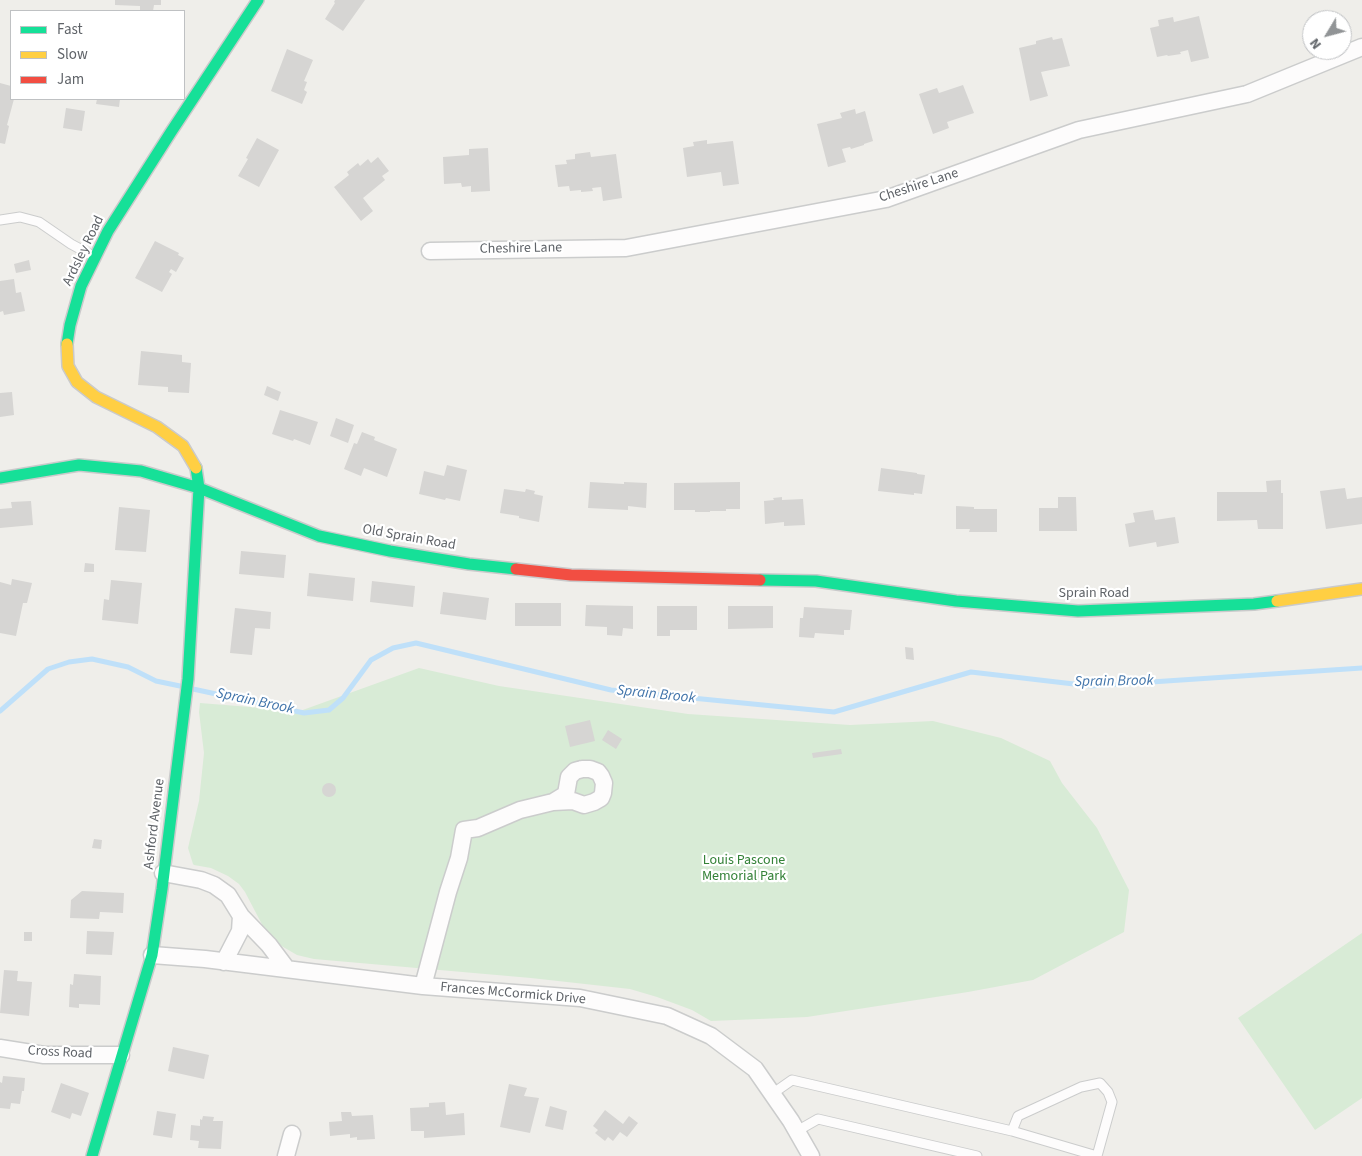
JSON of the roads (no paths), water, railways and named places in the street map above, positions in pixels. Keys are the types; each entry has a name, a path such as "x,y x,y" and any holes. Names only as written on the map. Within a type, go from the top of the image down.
{"street":[{"name":"Ardsley Road","path":"199,488 196,467 183,446 158,427 96,397 77,382 68,366 70,325 82,286 108,231 258,0"},
{"name":"Cheshire Lane","path":"430,251 626,248 886,199 1080,130 1247,94 1362,47"},
{"name":"Old Sprain Road","path":"0,478 79,465 141,471 199,488 319,536 390,551 469,564 571,575 826,582"},
{"name":"Ashford Avenue","path":"92,1156 152,955 188,678 199,488"},
{"name":"Sprain Road","path":"826,582 956,601 1078,611 1254,604 1362,589"},
{"path":"423,986 459,858 464,830 478,828 520,810 553,802"},
{"path":"163,873 201,880 214,885 228,895 240,916 269,945 286,970"},
{"path":"224,962 240,931 240,916"},
{"name":"Frances McCormick Drive","path":"152,955 423,986 580,998 667,1016 711,1036 755,1069 811,1156"},
{"name":"Cross Road","path":"0,1048 44,1055 121,1055"},
{"path":"286,1156 292,1134"}],"lane":[{"path":"0,220 20,217 39,222 71,244 96,257"},
{"path":"772,1094 792,1080 1012,1131 1097,1156 1112,1102 1108,1092 1100,1083 1081,1087 1018,1116 1012,1131"},
{"path":"796,1131 818,1119 977,1156"}],"waterway":[{"name":"Sprain Brook","path":"193,689 304,713 329,710 343,698 371,660 393,648 416,643 611,690 834,712 971,672 1091,686 1362,668"},
{"name":"Sprain Brook","path":"0,711 48,669 69,662 92,659 128,667 156,681 180,686"}],"park label":[{"name":"Louis Pascone Memorial Park","path":"744,870"}]}
